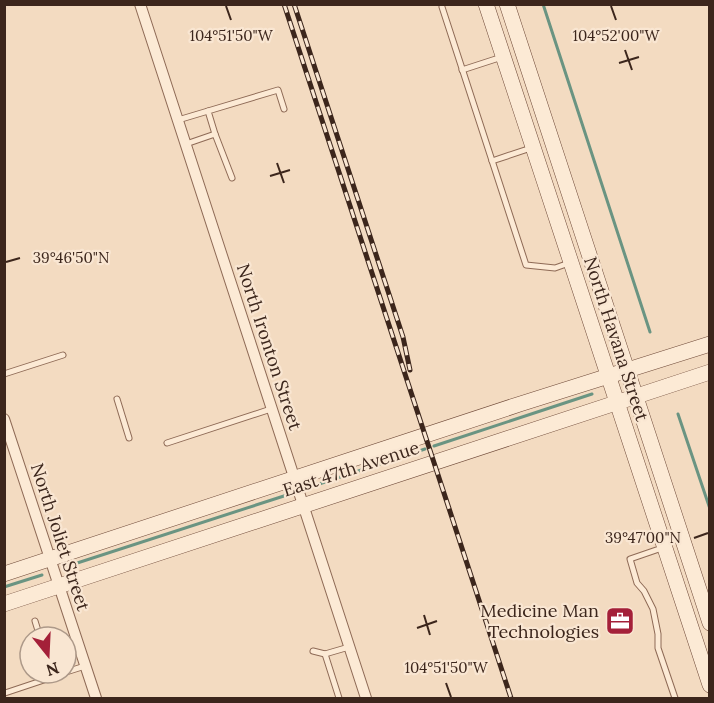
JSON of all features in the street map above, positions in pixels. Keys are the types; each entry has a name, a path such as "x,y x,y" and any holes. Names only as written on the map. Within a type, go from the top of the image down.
{"main road":[{"name":"North Havana Street","path":"486,4 710,685"},
{"name":"North Havana Street","path":"507,4 710,623"},
{"name":"East 47th Avenue","path":"4,574 710,344"},
{"name":"East 47th Avenue","path":"4,604 710,372"}],"street":[{"name":"North Ironton Street","path":"140,4 366,699"},
{"name":"North Joliet Street","path":"4,419 96,699"}],"lane":[{"path":"442,7 526,265 555,268 571,263"},
{"path":"462,70 503,57"},
{"path":"178,120 278,90 284,109"},
{"path":"208,111 232,178"},
{"path":"186,144 215,134"},
{"path":"492,161 533,148"},
{"path":"4,374 63,355"},
{"path":"117,399 129,438"},
{"path":"167,442 271,409"},
{"path":"664,548 630,559 637,583 653,609 658,648 675,699"},
{"path":"35,621 36,625"},
{"path":"313,651 325,654 349,647"},
{"path":"325,654 339,699"},
{"path":"78,668 85,666"},
{"path":"4,693 25,685"}],"waterway":[{"path":"543,4 650,332"},
{"path":"434,446 592,394"},
{"path":"678,414 710,509"},
{"path":"313,486 425,449"},
{"path":"68,566 287,495"},
{"path":"4,587 42,575"}],"railway":[{"path":"284,4 511,698"},
{"path":"294,4 403,337 410,370"}],"place":[{"name":"Medicine Man Technologies","path":"620,621"}]}
